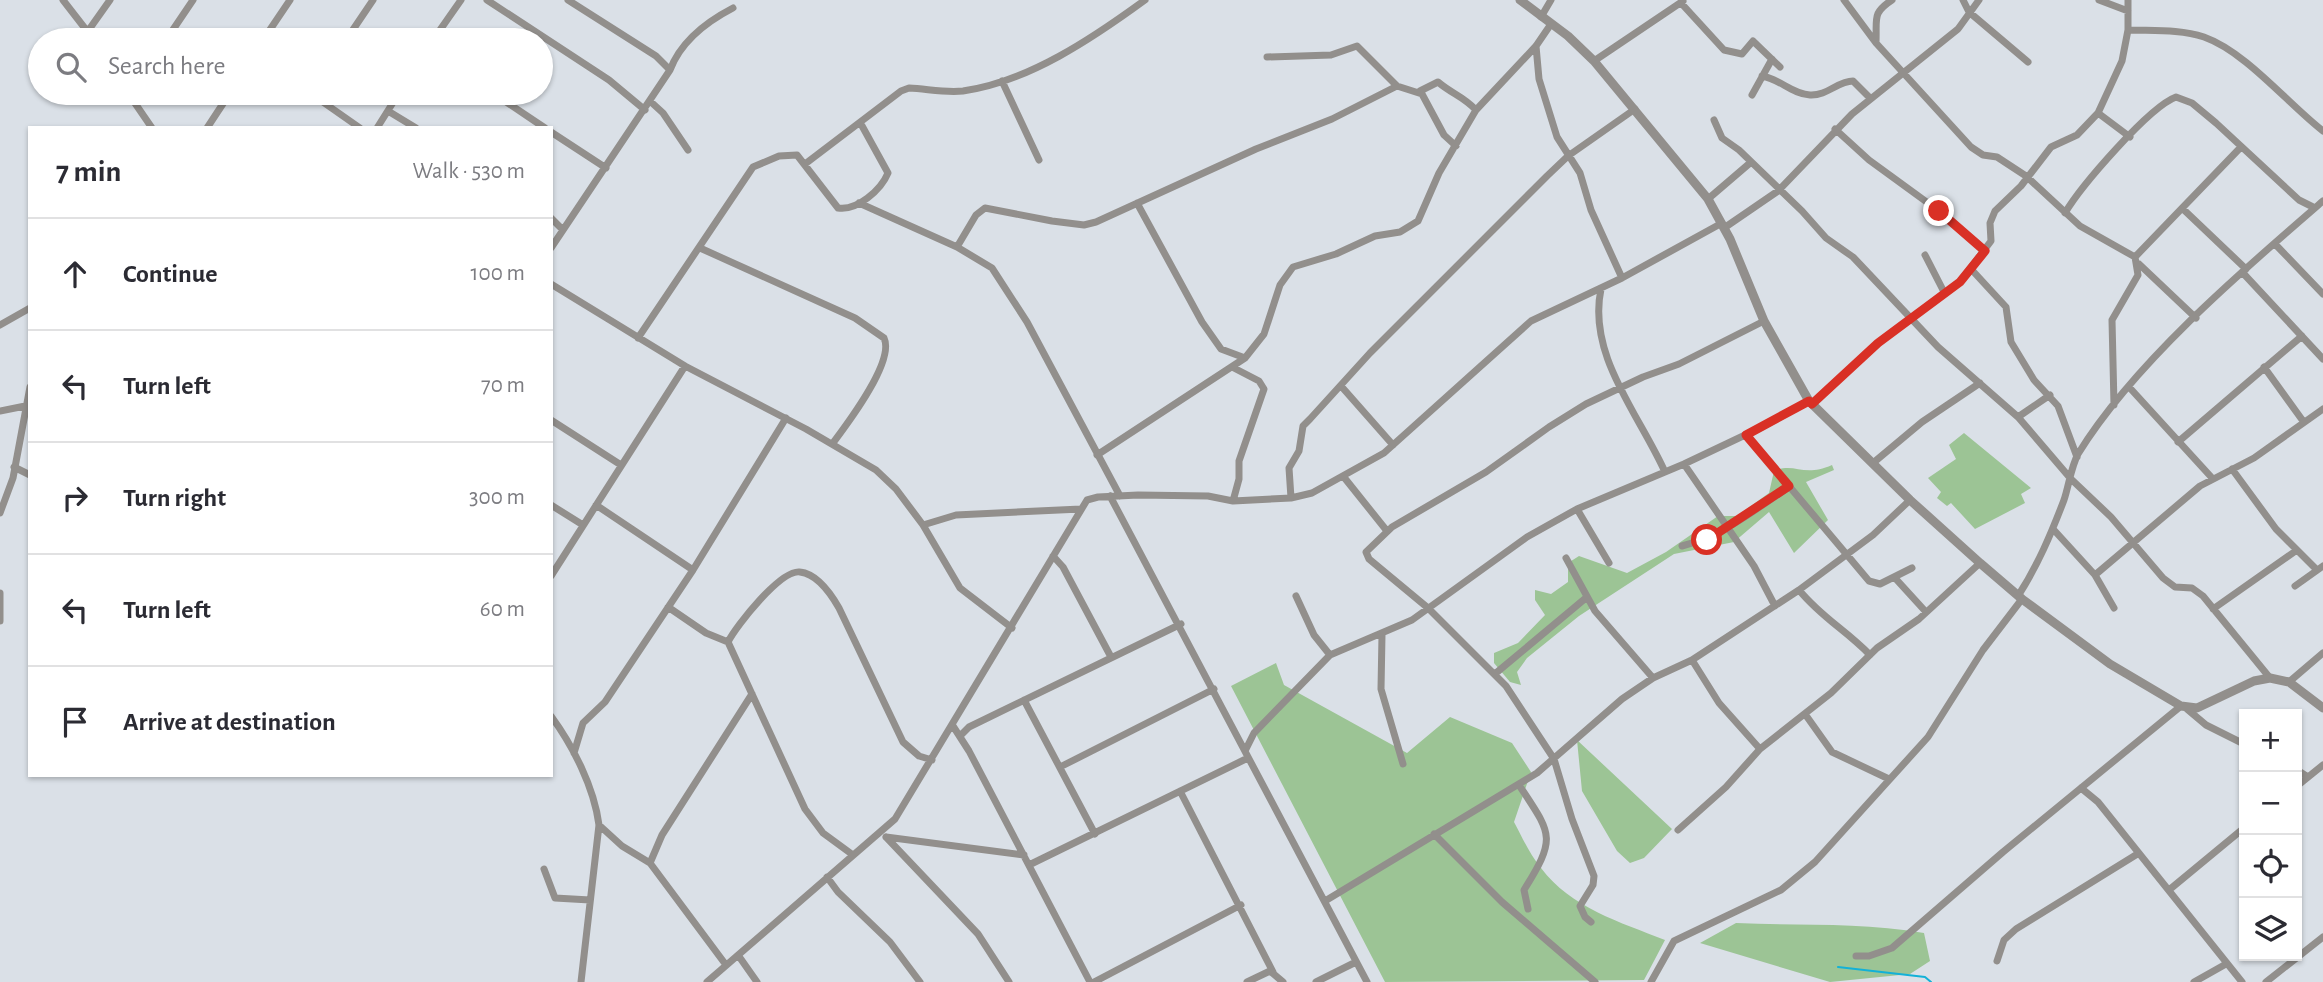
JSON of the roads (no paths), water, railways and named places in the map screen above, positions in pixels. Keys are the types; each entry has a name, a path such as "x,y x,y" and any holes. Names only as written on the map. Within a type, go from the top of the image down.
{"street":[{"path":"63,0 85,28"},
{"path":"91,28 110,0"},
{"path":"174,28 193,0"},
{"path":"271,28 290,0"},
{"path":"354,28 373,0"},
{"path":"441,28 461,0"},
{"path":"487,0 530,28"},
{"path":"568,0 656,56 670,70"},
{"path":"805,164 861,124 893,96 909,88 950,92 1002,81 1050,59 1145,0"},
{"path":"1520,0 1569,36 1594,61 1708,200 1723,226 1764,321 1810,403 1910,500 2020,598 2110,664 2184,708 2206,725 2239,742"},
{"path":"1541,17 1551,0"},
{"path":"1843,0 1876,43 1971,147 1983,155 1997,157 2026,176 2080,226 2137,261 2196,318"},
{"path":"1876,43 1876,14 1881,6 1892,0"},
{"path":"1963,0 1969,12 2028,62"},
{"path":"707,982 853,855 883,835 902,810 1081,509 1091,498 1208,496 1233,501 1291,498 1312,493 1343,476 1393,445 1531,321 1601,289 1723,226 1778,191 1836,129 1870,98 1958,29 1979,0"},
{"path":"2099,0 2128,11"},
{"path":"1029,865 1247,755 1251,736 1330,655 1382,635 1428,608 1527,537 1577,509 1684,464 1810,403 1878,343 1972,270 1991,241 1992,215 2021,186 2026,176 2051,147 2077,135 2098,113 2117,75 2128,30 2128,0"},
{"path":"1594,61 1683,1 1724,50 1742,54 1753,41 1780,67"},
{"path":"553,245 651,102 688,40 708,22 733,8"},
{"path":"1097,454 1245,358 1264,334 1287,272 1298,264 1336,254 1375,236 1400,232 1418,221 1439,173 1476,110 1536,46 1551,24"},
{"path":"2128,30 2182,32 2206,38 2230,52 2323,131"},
{"path":"553,43 609,80 645,110"},
{"path":"1267,57 1331,55 1357,46 1397,86 1420,92 1438,82 1448,90 1461,94 1476,110"},
{"path":"1536,46 1545,98 1558,137 1580,173 1591,211 1622,278"},
{"path":"1752,95 1772,59"},
{"path":"1762,76 1778,80 1799,93 1811,95 1821,94 1853,81 1870,98"},
{"path":"1002,81 1039,160"},
{"path":"957,247 976,215 989,206 1026,217 1084,225 1106,218 1256,149 1332,119 1397,86"},
{"path":"1420,92 1444,135 1456,146"},
{"path":"2065,213 2084,184 2160,107 2176,97 2192,103 2300,200 2315,208"},
{"path":"651,102 663,113 688,150"},
{"path":"138,105 151,126"},
{"path":"208,126 222,105"},
{"path":"327,105 357,126"},
{"path":"378,126 392,105"},
{"path":"511,105 542,126"},
{"path":"1291,498 1288,473 1299,451 1303,426 1568,156 1635,109"},
{"path":"388,111 413,126"},
{"path":"2098,113 2130,137"},
{"path":"1714,120 1722,138 1802,211 1825,238 1859,263 1938,347 2018,417 2071,479 2112,517 2170,585 2198,591 2270,678"},
{"path":"638,338 753,167 766,160 793,153 805,164 838,208 859,203 884,181 888,173 861,124"},
{"path":"1836,129 1869,160 1939,211 1985,251"},
{"path":"553,133 606,168"},
{"path":"2113,405 2112,320 2135,283 2137,261 2241,148"},
{"path":"1708,200 1750,163"},
{"path":"2300,200 2302,218"},
{"path":"1651,982 1674,941 1747,909 1792,883 1939,723 1983,650 2020,598 2053,529 2077,457 2113,405 2244,270 2323,201"},
{"path":"1137,202 1210,333 1226,353 1245,358"},
{"path":"859,203 957,247 992,268 1007,288 1120,496"},
{"path":"2183,209 2244,270 2323,359"},
{"path":"553,220 563,230"},
{"path":"2275,244 2323,294"},
{"path":"700,248 855,318 884,338 887,352 880,367 851,423 833,443"},
{"path":"1926,255 1944,292"},
{"path":"1972,270 2006,307 2011,342 2034,380 2050,395 2066,423 2077,457"},
{"path":"553,285 685,366 833,443 887,479 923,525 960,588 1012,628"},
{"path":"1601,289 1598,304 1608,363 1665,472"},
{"path":"0,325 28,309"},
{"path":"1591,922 1585,917 1580,906 1593,885 1594,876 1572,820 1554,759 1496,673 1428,608 1366,555 1366,552 1387,531 1486,472 1549,427 1621,387 1679,364 1764,321"},
{"path":"2178,442 2302,336"},
{"path":"553,573 685,366"},
{"path":"1232,367 1259,381 1264,389 1239,461 1239,479 1233,501"},
{"path":"2264,367 2303,421"},
{"path":"1873,463 1922,422 1980,383"},
{"path":"1341,386 1393,445"},
{"path":"2129,387 2213,479"},
{"path":"2018,417 2050,395"},
{"path":"0,411 28,405"},
{"path":"0,513 28,409"},
{"path":"2095,575 2213,479 2264,452 2323,409"},
{"path":"573,753 581,727 605,702 693,570 786,418"},
{"path":"553,421 621,465"},
{"path":"1746,435 1846,556 1876,584 1895,579 1912,568"},
{"path":"1684,464 1754,566 1775,606"},
{"path":"14,467 28,474"},
{"path":"2232,469 2257,506 2297,550 2320,568 2295,586"},
{"path":"1343,476 1361,502 1387,531"},
{"path":"1682,546 1707,540 1728,529 1789,486"},
{"path":"1110,496 1181,624 1367,982"},
{"path":"1325,901 1519,785 1554,759 1607,710 1653,678 1692,660 1775,606 1846,556 1910,500"},
{"path":"596,505 693,570"},
{"path":"553,506 583,525"},
{"path":"923,525 956,515 1081,509"},
{"path":"1577,509 1609,563"},
{"path":"2053,529 2095,575 2114,608"},
{"path":"2213,609 2297,550"},
{"path":"1054,556 1063,567 1111,657"},
{"path":"1566,558 1587,597 1653,678"},
{"path":"1678,830 1726,787 1760,749 1842,684 1870,654 1926,612 1980,563"},
{"path":"728,642 742,620 786,576 796,572 810,575 825,588 839,608 903,742 919,756 932,760"},
{"path":"1895,579 1926,612"},
{"path":"1798,590 1820,615 1852,637 1870,654"},
{"path":"0,593 0,621"},
{"path":"1296,596 1314,635 1330,655"},
{"path":"1496,673 1587,597"},
{"path":"668,607 706,633 728,642 813,822 833,843 853,855"},
{"path":"961,735 969,727 1181,624"},
{"path":"1382,635 1381,689 1403,764"},
{"path":"2289,682 2323,653"},
{"path":"1692,660 1719,703 1760,749"},
{"path":"1856,956 1869,956 1892,948 2081,788 2184,708 2210,703 2254,681 2270,678 2289,682 2323,708"},
{"path":"1060,768 1214,689"},
{"path":"650,863 658,841 752,694"},
{"path":"1024,700 1095,834"},
{"path":"1805,714 1832,752 1889,779"},
{"path":"553,719 573,753 594,801 599,825 580,982"},
{"path":"953,726 961,735 1092,982 1241,905"},
{"path":"2302,782 2323,765"},
{"path":"2300,772 2308,777"},
{"path":"1519,785 1548,830 1541,862 1524,890 1528,909"},
{"path":"2081,788 2093,797 2242,982"},
{"path":"1180,791 1241,905 1273,972 1283,982"},
{"path":"599,825 622,846 650,863 726,965"},
{"path":"2169,890 2239,832"},
{"path":"1434,834 1502,902 1595,982"},
{"path":"883,835 1024,855"},
{"path":"883,835 978,934 1009,982"},
{"path":"1997,961 2009,934 2139,853"},
{"path":"544,869 555,898 590,900"},
{"path":"827,877 832,886 890,942 920,982"},
{"path":"2266,982 2323,937"},
{"path":"738,956 757,982"},
{"path":"1316,982 1356,962"},
{"path":"2194,982 2226,964"},
{"path":"1247,982 1273,972"}],"waterway":[{"path":"1838,967 1925,977 1931,982"}]}
